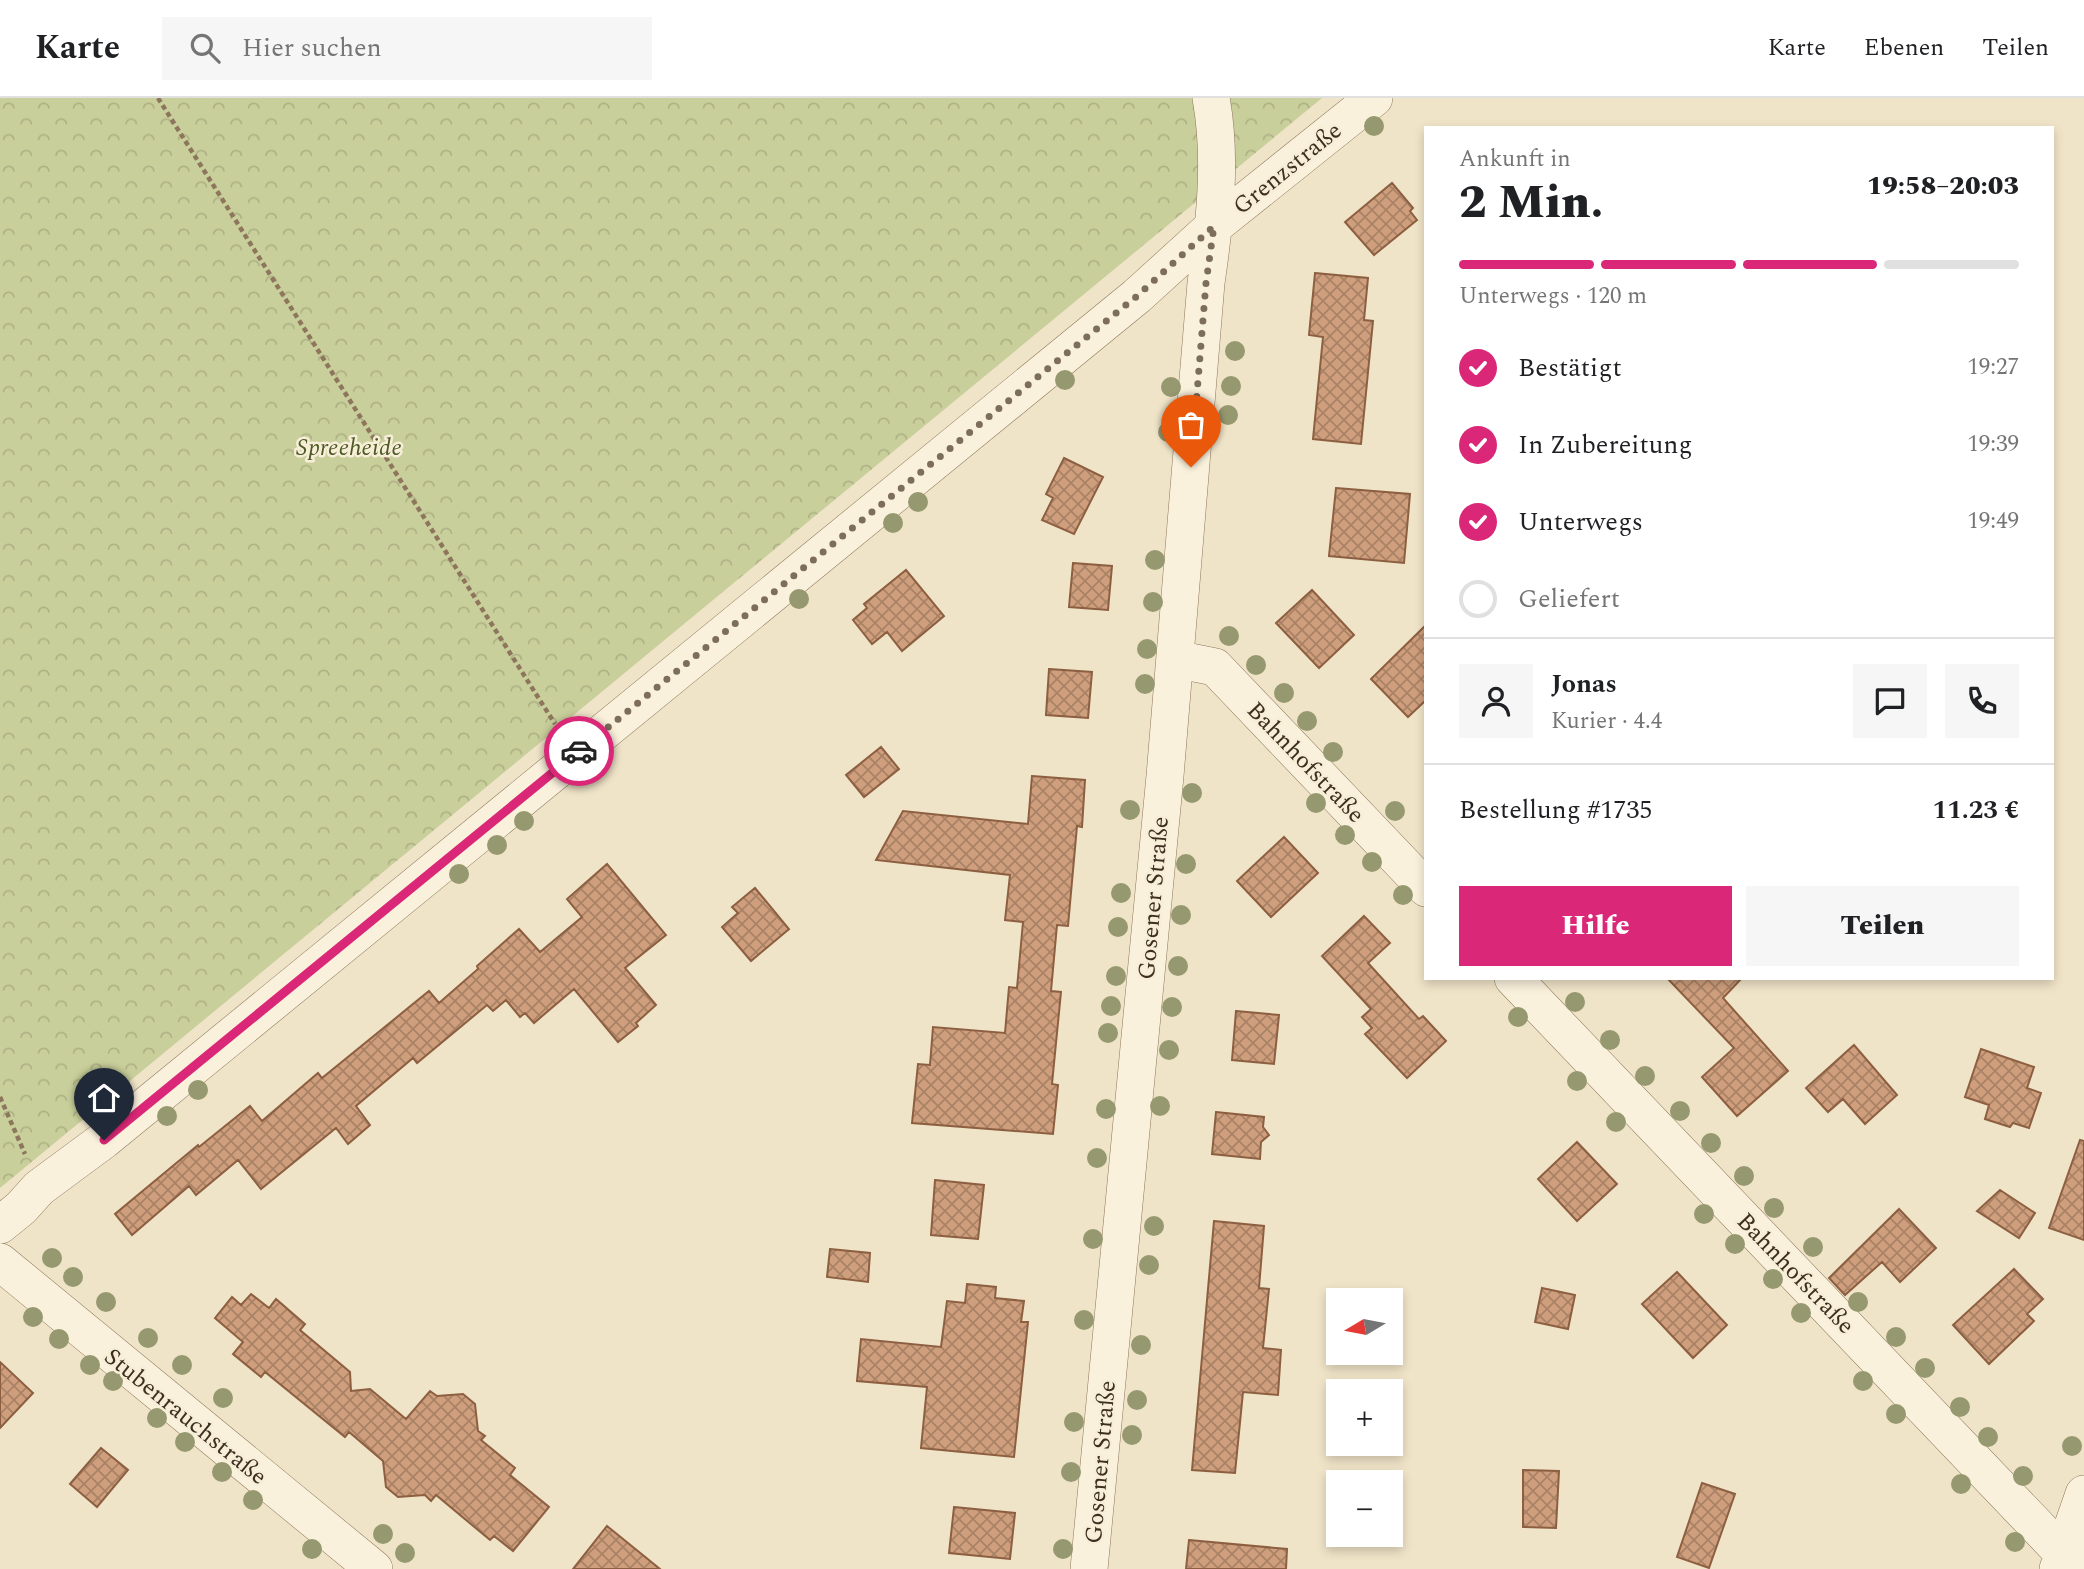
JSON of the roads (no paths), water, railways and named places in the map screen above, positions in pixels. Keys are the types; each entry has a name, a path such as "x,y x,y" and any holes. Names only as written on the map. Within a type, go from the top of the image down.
{"street":[{"name":"Gosener Straße","path":"1089,1569 1174,659 1206,283 1214,226 1216,136 1211,98"},
{"name":"Grenzstraße","path":"0,1225 22,1208 39,1188 104,1140 1137,296 1214,226 1374,98"},
{"name":"Bahnhofstraße","path":"1174,659 1215,667 1424,886"},
{"name":"Bahnhofstraße","path":"1515,980 2066,1564"},
{"name":"Stubenrauchstraße","path":"0,1262 374,1569"},
{"path":"2066,1564 2084,1494"}],"park label":[{"name":"Spreeheide","path":"349,447"}]}
